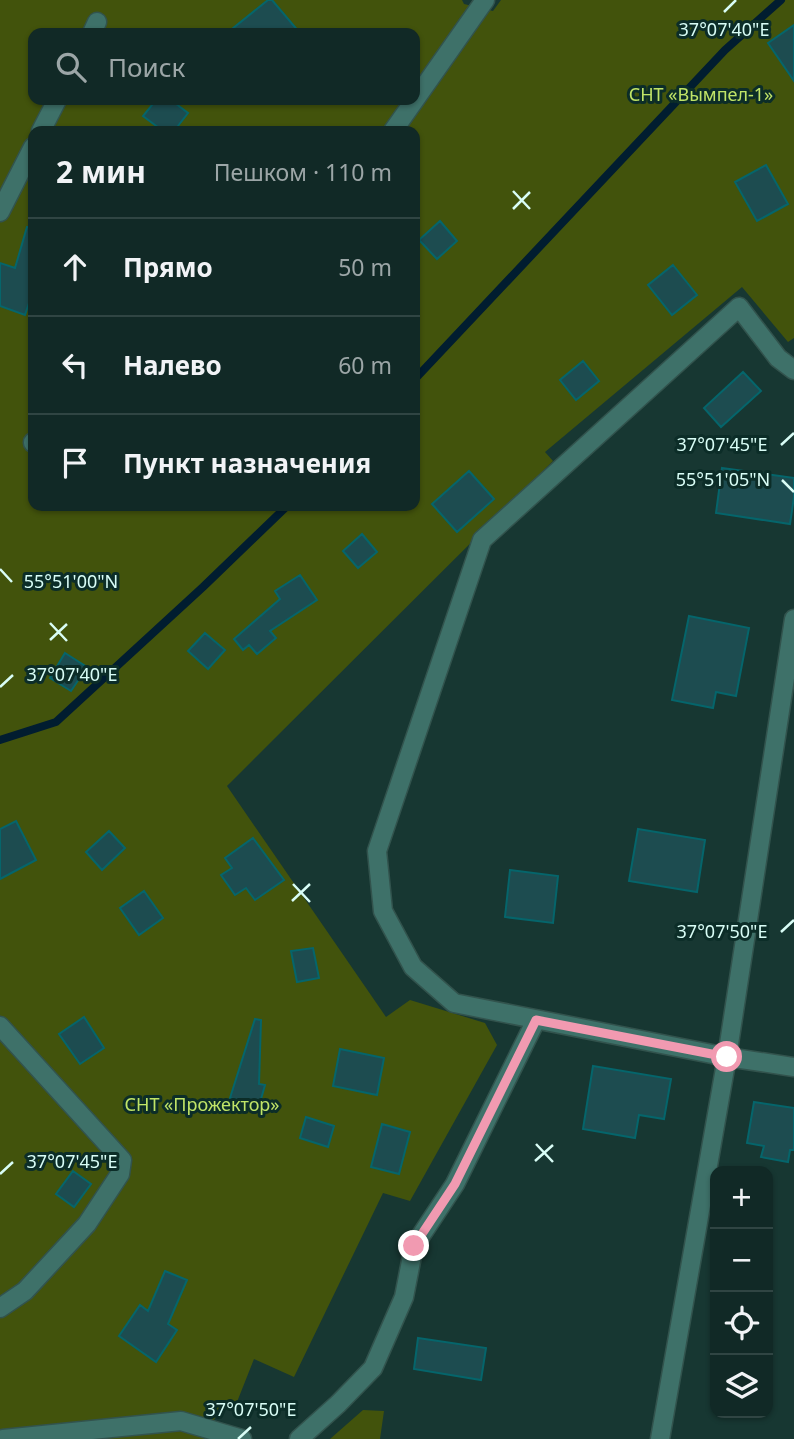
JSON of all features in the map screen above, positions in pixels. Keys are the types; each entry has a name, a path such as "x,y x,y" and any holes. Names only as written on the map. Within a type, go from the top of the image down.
{"lane":[{"path":"420,93 485,0"},
{"path":"44,126 54,105"},
{"path":"397,126 411,105"},
{"path":"0,212 28,157"},
{"path":"794,370 778,358 739,307 482,540 377,851 383,911 413,967 454,1003 727,1057 794,1067"},
{"path":"660,1439 727,1057 794,619"},
{"path":"299,1439 373,1368 404,1297 414,1246 455,1184 536,1020"},
{"path":"0,1026 122,1160 120,1174 87,1224 25,1291 0,1308"},
{"path":"3,1439 181,1421 242,1439"}],"green space":[{"name":"СНТ «Прожектор»","path":"0,0 462,0 464,4 493,11 501,0 794,0 794,338 788,342 742,287 545,452 553,461 227,786 386,1017 410,1000 485,1023 497,1045 410,1201 383,1193 294,1377 254,1359 235,1407 224,1401 204,1439 0,1439"},
{"path":"363,1410 384,1411 380,1439 330,1439"}],"building":[{"path":"268,0 272,0 296,28 233,28"},
{"path":"794,25 794,81 768,43"},
{"path":"152,105 178,105 188,113 178,126 156,126 143,116"},
{"path":"766,165 788,204 757,221 735,182"},
{"path":"440,221 457,241 437,259 420,239"},
{"path":"28,227 28,306 25,315 0,306 0,263 15,268"},
{"path":"673,265 697,295 672,315 648,285"},
{"path":"583,361 599,381 576,400 560,380"},
{"path":"743,372 761,391 721,427 704,408"},
{"path":"722,468 794,478 790,524 716,513"},
{"path":"469,471 494,499 457,532 432,504"},
{"path":"362,534 377,552 358,568 343,551"},
{"path":"300,575 317,600 270,631 276,638 257,654 249,645 243,650 234,639 280,599 275,591"},
{"path":"689,616 749,628 736,696 716,692 713,708 672,700"},
{"path":"205,633 225,650 208,669 188,651"},
{"path":"65,653 87,667 71,691 50,678"},
{"path":"16,821 36,860 0,879 0,829"},
{"path":"638,829 705,840 697,892 629,881"},
{"path":"109,831 125,848 102,870 86,852"},
{"path":"253,838 284,880 255,900 246,888 235,895 221,875 232,868 225,858"},
{"path":"510,870 558,876 553,923 505,917"},
{"path":"144,891 163,918 139,935 120,908"},
{"path":"313,948 319,978 297,982 291,951"},
{"path":"84,1017 104,1048 80,1064 59,1034"},
{"path":"255,1019 261,1020 259,1084 265,1085 259,1106 230,1098"},
{"path":"340,1049 384,1058 377,1095 333,1086"},
{"path":"593,1066 671,1079 664,1119 639,1115 635,1138 583,1129"},
{"path":"754,1102 794,1108 794,1150 790,1150 788,1162 761,1157 764,1146 747,1143"},
{"path":"306,1117 334,1126 328,1147 300,1138"},
{"path":"382,1124 410,1132 399,1174 371,1167"},
{"path":"73,1171 91,1184 74,1207 56,1194"},
{"path":"165,1271 187,1280 168,1324 177,1330 156,1362 119,1336 140,1305 148,1311"},
{"path":"418,1338 486,1348 481,1380 414,1369"}],"waterway":[{"path":"420,374 725,50 781,0"},
{"path":"0,740 56,722 282,511"}],"route":[{"path":"414,1246 455,1184 536,1020 727,1057"}],"park label":[{"name":"СНТ «Вымпел-1»","path":"701,95"}]}
